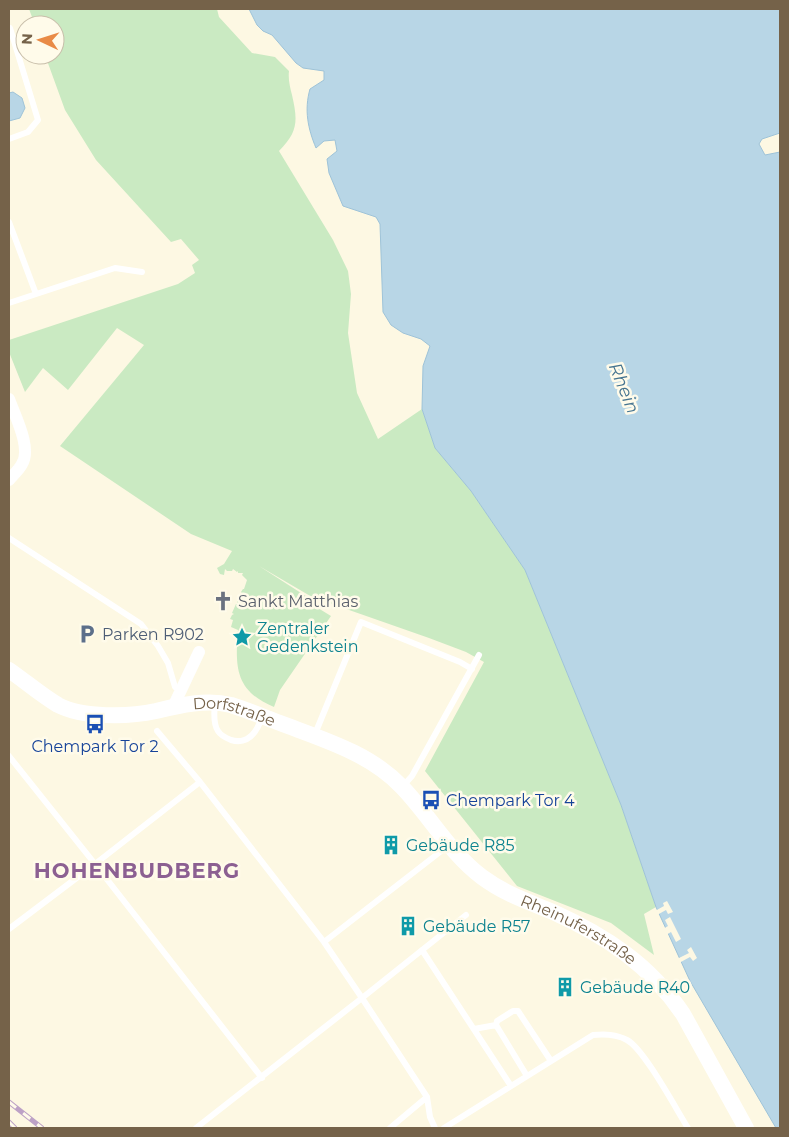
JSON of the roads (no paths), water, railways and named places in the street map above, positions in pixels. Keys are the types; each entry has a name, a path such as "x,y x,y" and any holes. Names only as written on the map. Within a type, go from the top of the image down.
{"street":[{"path":"9,399 26,454 22,464 9,480"},
{"path":"173,707 199,652"},
{"name":"Dorfstraße","path":"9,670 58,705 83,712 111,716 145,713 197,703 229,705 344,747 373,763 402,787 435,828"},
{"name":"Rheinuferstraße","path":"435,828 449,845 481,876 509,894 598,935 628,954 645,969 673,998 746,1128"}],"lane":[{"path":"9,27 38,120 28,132 9,139"},
{"path":"9,222 36,294"},
{"path":"9,304 115,268 142,272"},
{"path":"9,538 142,624 168,663 175,687 181,690"},
{"path":"314,736 361,622 460,662 472,669"},
{"path":"402,787 412,776 479,655"},
{"path":"215,704 217,730 222,736 239,742 245,741 258,730 263,717"},
{"path":"157,731 200,782 324,942 427,1097 430,1117 435,1128"},
{"path":"9,756 262,1078"},
{"path":"9,929 200,782"},
{"path":"324,942 449,845"},
{"path":"196,1128 262,1078 466,915"},
{"path":"422,950 510,1086"},
{"path":"496,1025 497,1021 513,1011 518,1011 551,1061"},
{"path":"474,1029 496,1025"},
{"path":"496,1025 527,1076"},
{"path":"444,1128 593,1035 608,1034 628,1040 641,1053 688,1128"},
{"path":"390,1128 427,1097"}],"water":[{"name":"Rhein","path":"249,9 780,9 780,133 762,139 759,144 765,155 780,152 780,1128 776,1128 690,981 656,907 621,805 525,570 471,491 435,448 422,409 423,366 430,346 421,339 403,333 391,325 383,312 380,224 376,217 343,206 329,173 327,159 337,151 335,140 324,141 316,148 311,134 307,112 308,97 310,89 324,80 324,71 303,68 296,63 272,35 263,31 257,25"},
{"path":"13,92 22,98 25,108 20,118 9,121 9,93"}],"railway":[{"path":"9,1102 42,1128"},
{"path":"9,1122 15,1128"}],"place":[{"name":"Sankt Matthias","path":"223,601"},
{"name":"Parken R902","path":"87,634"},
{"name":"Zentraler Gedenkstein","path":"242,637"},
{"name":"Chempark Tor 2","path":"95,724"},
{"name":"Chempark Tor 4","path":"431,800"},
{"name":"Gebäude R85","path":"391,845"},
{"name":"Gebäude R57","path":"408,926"},
{"name":"Gebäude R40","path":"565,987"}],"district":[{"name":"HOHENBUDBERG","path":"137,870"}]}
